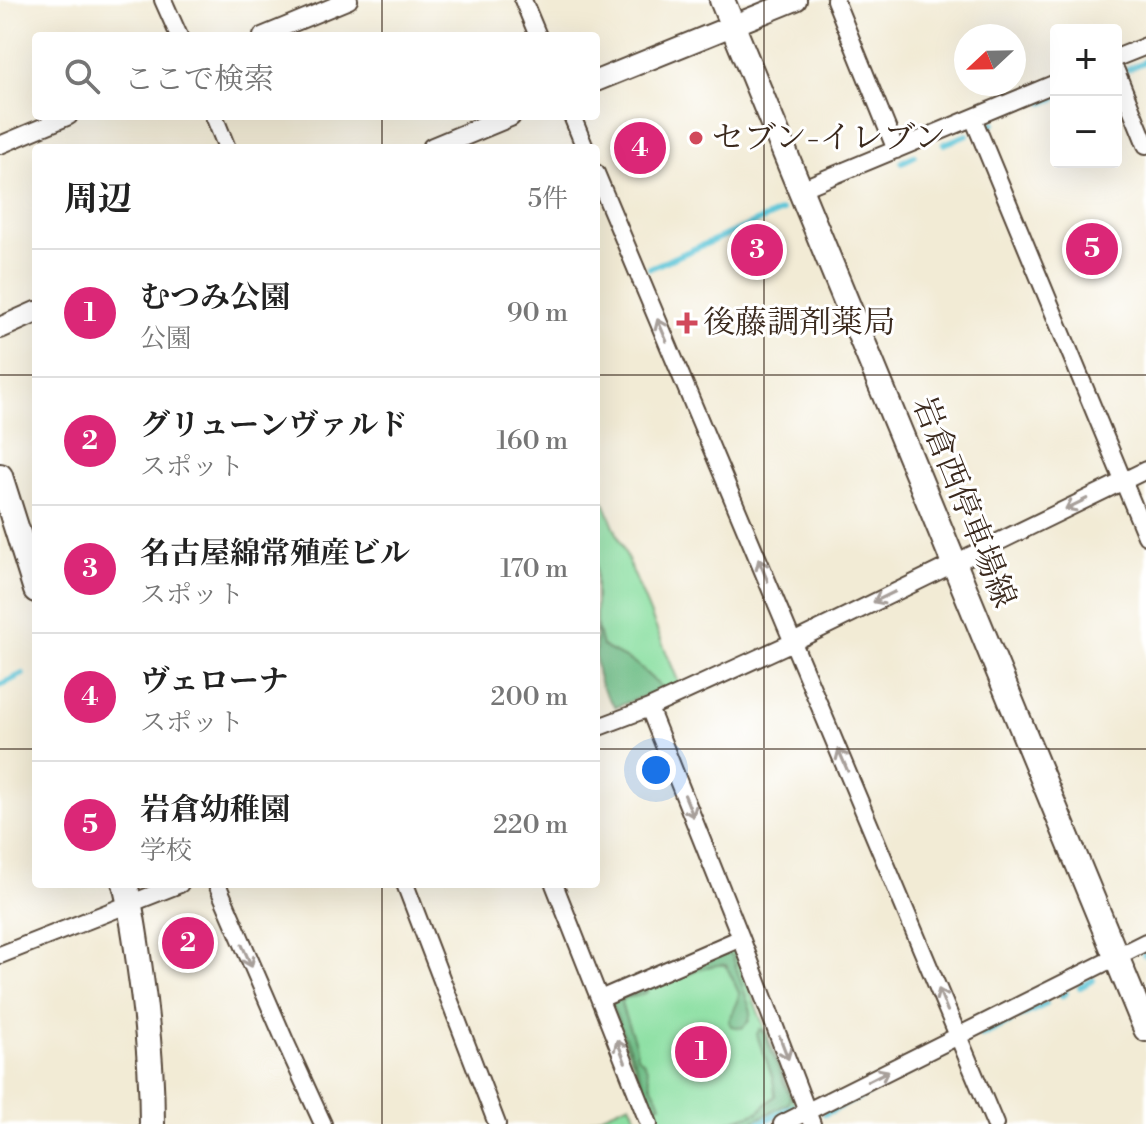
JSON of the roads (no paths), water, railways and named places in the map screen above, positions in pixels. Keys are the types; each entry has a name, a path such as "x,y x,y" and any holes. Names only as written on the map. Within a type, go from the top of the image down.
{"main road":[{"name":"岩倉西停車場線","path":"722,0 1146,1029"},
{"path":"0,478 32,578"},
{"path":"128,894 146,1011 152,1124"}],"street":[{"path":"163,0 177,32"},
{"path":"272,32 349,0"},
{"path":"523,0 536,32"},
{"path":"600,79 796,0"},
{"path":"835,0 896,150"},
{"path":"1122,56 1146,46"},
{"path":"801,189 1050,86"},
{"path":"1122,86 1146,145"},
{"path":"973,118 1146,536"},
{"path":"0,145 59,120"},
{"path":"216,120 225,144"},
{"path":"443,144 500,120"},
{"path":"574,120 583,144"},
{"path":"600,183 995,1124"},
{"path":"0,328 32,314"},
{"path":"600,726 649,708 793,642 1146,470"},
{"path":"649,708 810,1118"},
{"path":"0,955 128,894 159,888"},
{"path":"219,888 323,1124"},
{"path":"407,888 497,1124"},
{"path":"556,888 649,1124"},
{"path":"600,999 741,938"},
{"path":"782,1124 810,1118 957,1035 1146,942"}],"waterway":[{"path":"1128,69 1146,61"},
{"path":"1044,103 1050,100"},
{"path":"944,144 967,135"},
{"path":"902,162 914,156"},
{"path":"650,268 782,211"},
{"path":"0,685 23,674"},
{"path":"1080,987 1093,980"},
{"path":"1061,996 1066,993"},
{"path":"1019,1017 1046,1004"},
{"path":"981,1036 1010,1022"},
{"path":"919,1067 946,1053"},
{"path":"897,1078 907,1073"},
{"path":"825,1114 868,1093"},
{"path":"758,1124 794,1106"}],"place":[{"name":"セブン-イレブン","path":"696,138"},
{"name":"ヴェローナ","path":"640,148"},
{"name":"岩倉幼稚園","path":"1092,249"},
{"name":"名古屋綿常殖産ビル","path":"757,250"},
{"name":"後藤調剤薬局","path":"687,323"},
{"name":"グリューンヴァルド","path":"188,943"},
{"name":"むつみ公園","path":"701,1052"}]}
